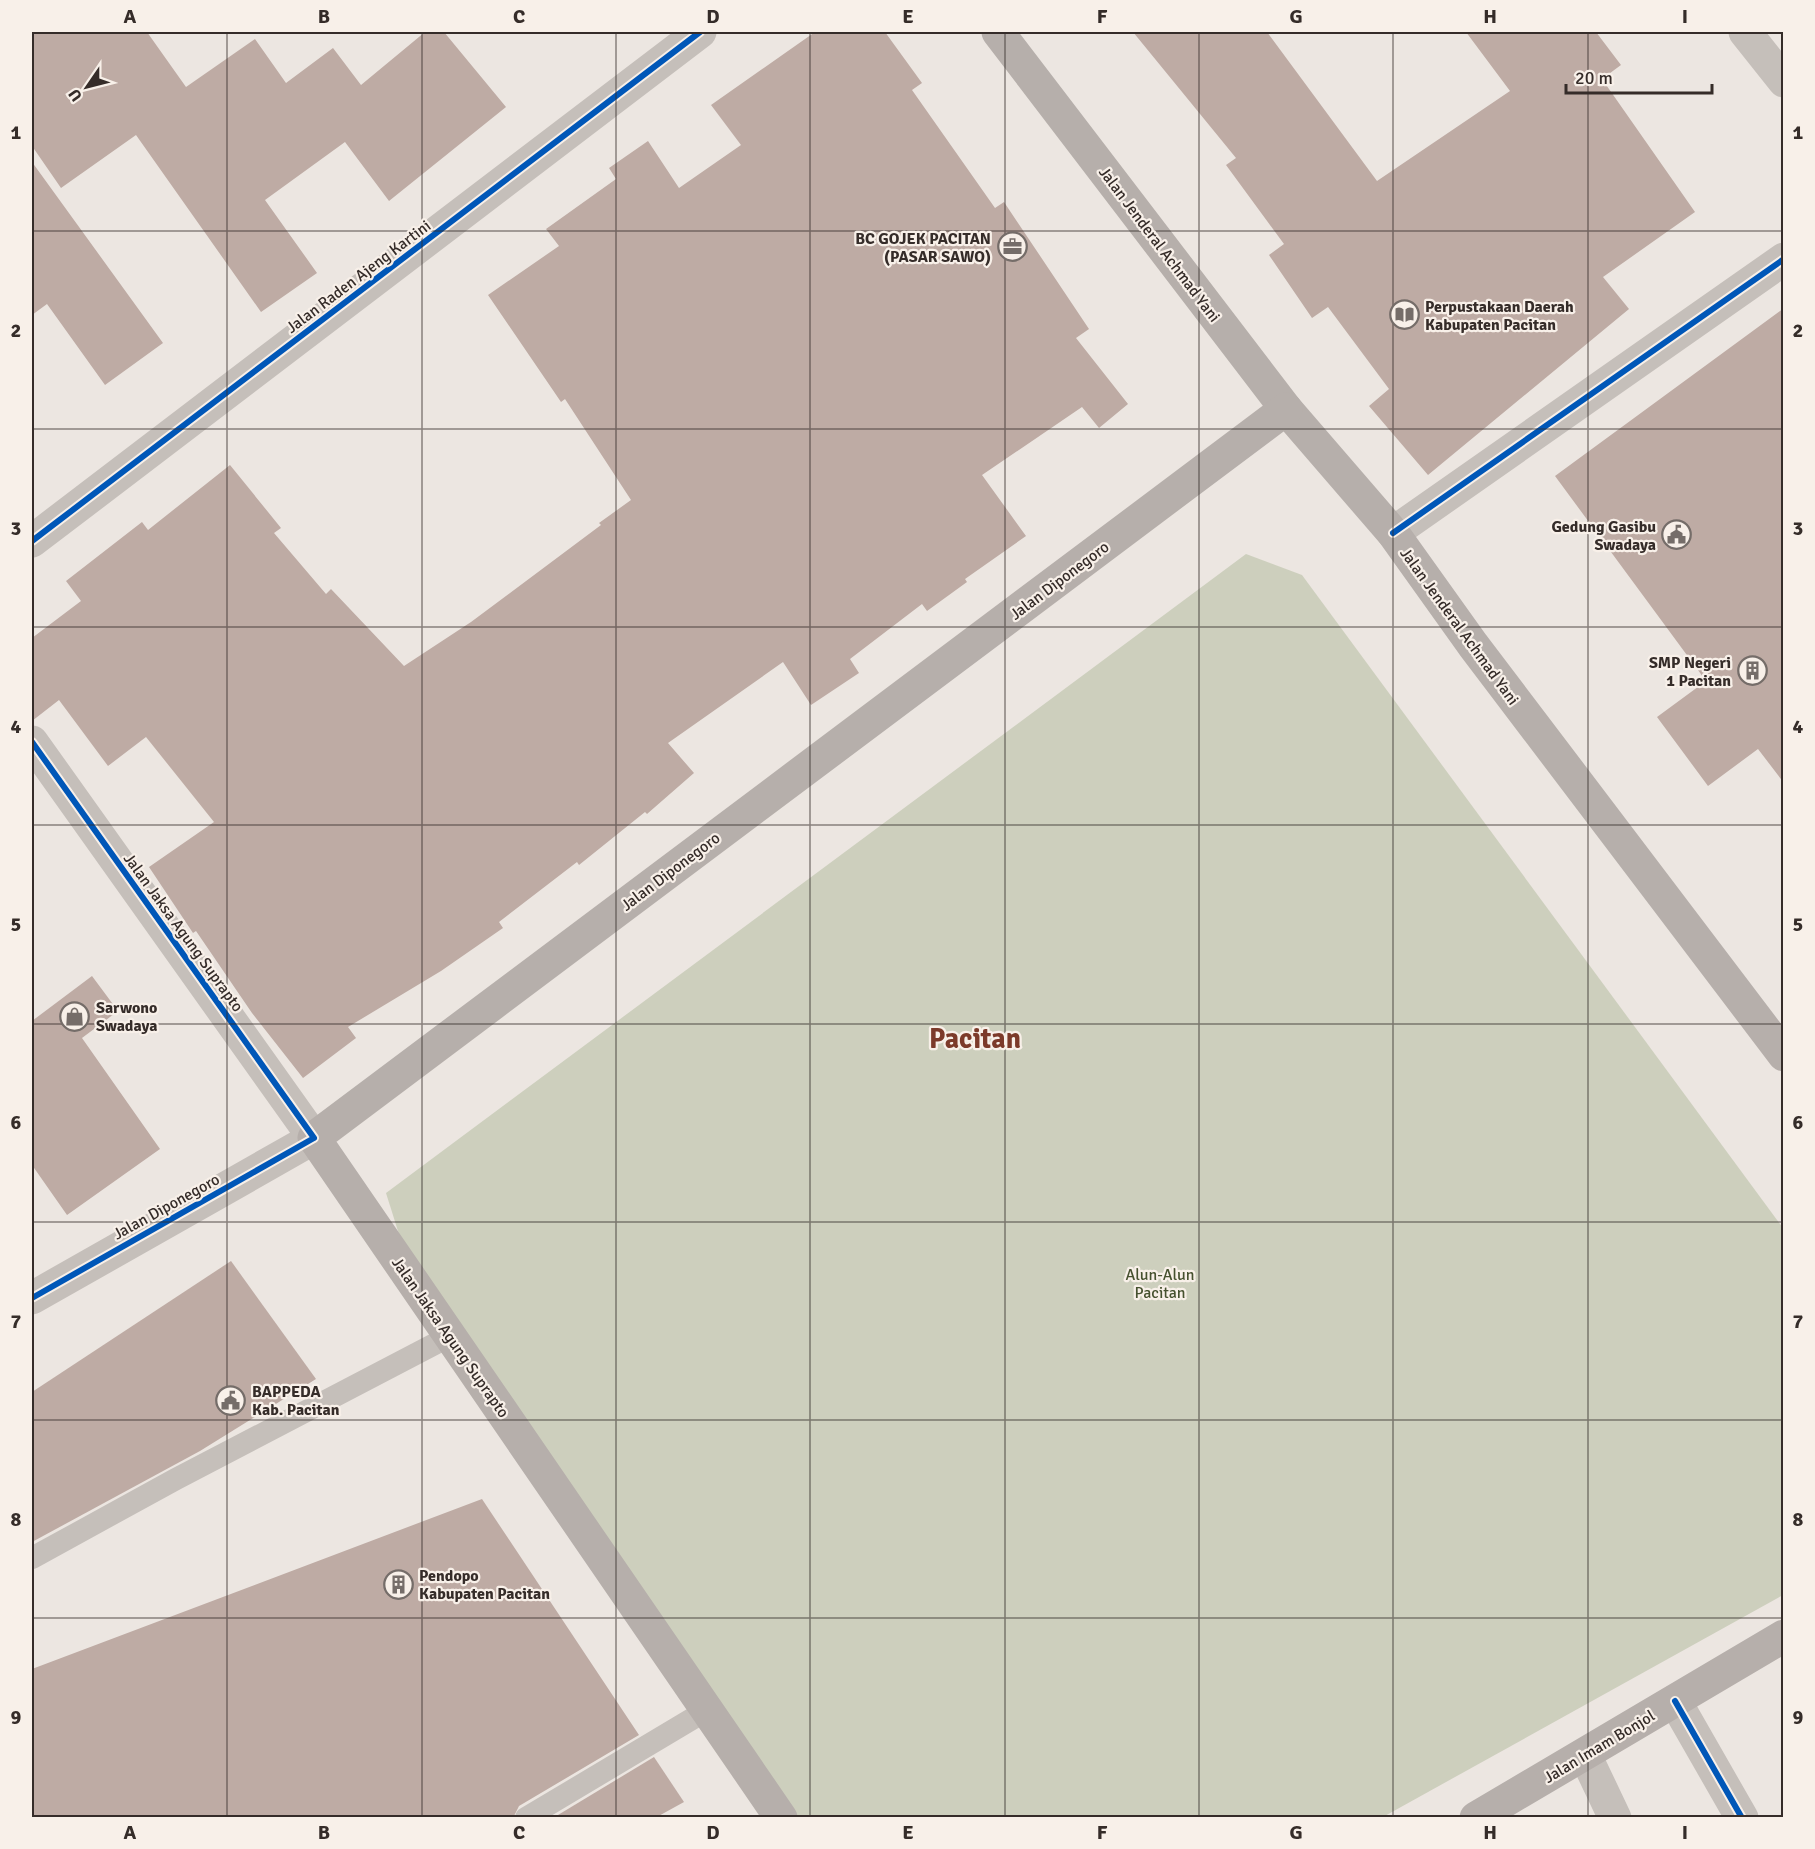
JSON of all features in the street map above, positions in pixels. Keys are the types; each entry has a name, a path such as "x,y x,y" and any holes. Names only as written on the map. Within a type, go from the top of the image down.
{"main road":[{"name":"Jalan Jenderal Achmad Yani","path":"998,32 1286,409 1393,533 1473,645 1784,1055"},
{"name":"Jalan Diponegoro","path":"314,1138 1286,409"},
{"name":"Jalan Jaksa Agung Suprapto","path":"314,1138 781,1818"},
{"name":"Jalan Imam Bonjol","path":"1476,1818 1784,1636"}],"street":[{"name":"Jalan Raden Ajeng Kartini","path":"32,541 700,32"},
{"path":"1745,32 1784,81"},
{"path":"1393,533 1784,259"},
{"name":"Jalan Jaksa Agung Suprapto","path":"32,742 314,1138"},
{"name":"Jalan Diponegoro","path":"32,1298 314,1138"},
{"path":"1675,1701 1742,1818"},
{"path":"1585,1755 1615,1818"}],"lane":[{"path":"32,1558 176,1479 450,1336"},
{"path":"526,1818 707,1710"}],"green space":[{"name":"Alun-Alun Pacitan","path":"1246,554 1302,575 1783,1228 1783,1595 1383,1817 786,1817 409,1266 386,1193"}],"building":[{"path":"32,32 147,32 186,87 255,39 286,83 333,48 361,85 425,32 444,32 506,107 389,201 345,142 265,200 317,273 261,312 136,135 61,188 32,146"},
{"path":"815,32 885,32 922,83 912,90 995,208 1004,202 1089,329 1076,338 1128,404 1099,428 1082,407 982,475 1026,536 965,579 967,582 927,611 922,604 850,659 859,673 811,705 783,662 668,743 694,773 647,814 645,812 579,865 577,862 499,922 503,928 441,971 348,1027 356,1038 303,1078 252,1013 196,931 193,933 149,867 214,822 146,737 108,766 59,700 32,721 32,638 81,601 66,581 142,522 148,530 230,465 281,528 274,533 326,594 331,589 404,666 471,622 601,525 599,523 631,500 565,399 561,402 488,295 559,246 546,229 616,179 609,168 648,141 679,188 741,145 711,105"},
{"path":"1133,32 1267,32 1377,181 1510,91 1466,32 1596,32 1621,65 1602,79 1695,212 1603,277 1629,309 1428,475 1369,406 1389,389 1328,307 1312,318 1269,255 1284,244 1226,165 1236,158"},
{"path":"32,162 163,343 105,385 47,304 32,315"},
{"path":"1784,308 1784,783 1758,749 1708,786 1657,717 1706,681 1555,476"},
{"path":"92,976 118,1011 82,1038 160,1149 67,1215 32,1165 32,1021"},
{"path":"231,1261 316,1379 200,1451 32,1542 32,1392"},
{"name":"Pendopo Kabupaten Pacitan","path":"482,1499 639,1735 519,1806 513,1818 32,1818 32,1669"},
{"path":"654,1757 684,1802 655,1818 553,1818"}],"cycle path":[{"path":"32,541 700,32"},
{"path":"1393,533 1784,259"},
{"path":"32,742 314,1138 32,1298"},
{"path":"1675,1701 1742,1818"}],"place":[{"name":"BC GOJEK PACITAN (PASAR SAWO)","path":"1012,247"},
{"name":"Perpustakaan Daerah Kabupaten Pacitan","path":"1404,315"},
{"name":"Gedung Gasibu Swadaya","path":"1677,535"},
{"name":"SMP Negeri 1 Pacitan","path":"1752,671"},
{"name":"Sarwono Swadaya","path":"75,1016"},
{"name":"BAPPEDA Kab. Pacitan","path":"231,1400"},
{"name":"Pendopo Kabupaten Pacitan","path":"398,1584"}],"district":[{"name":"Pacitan","path":"975,1038"}]}
